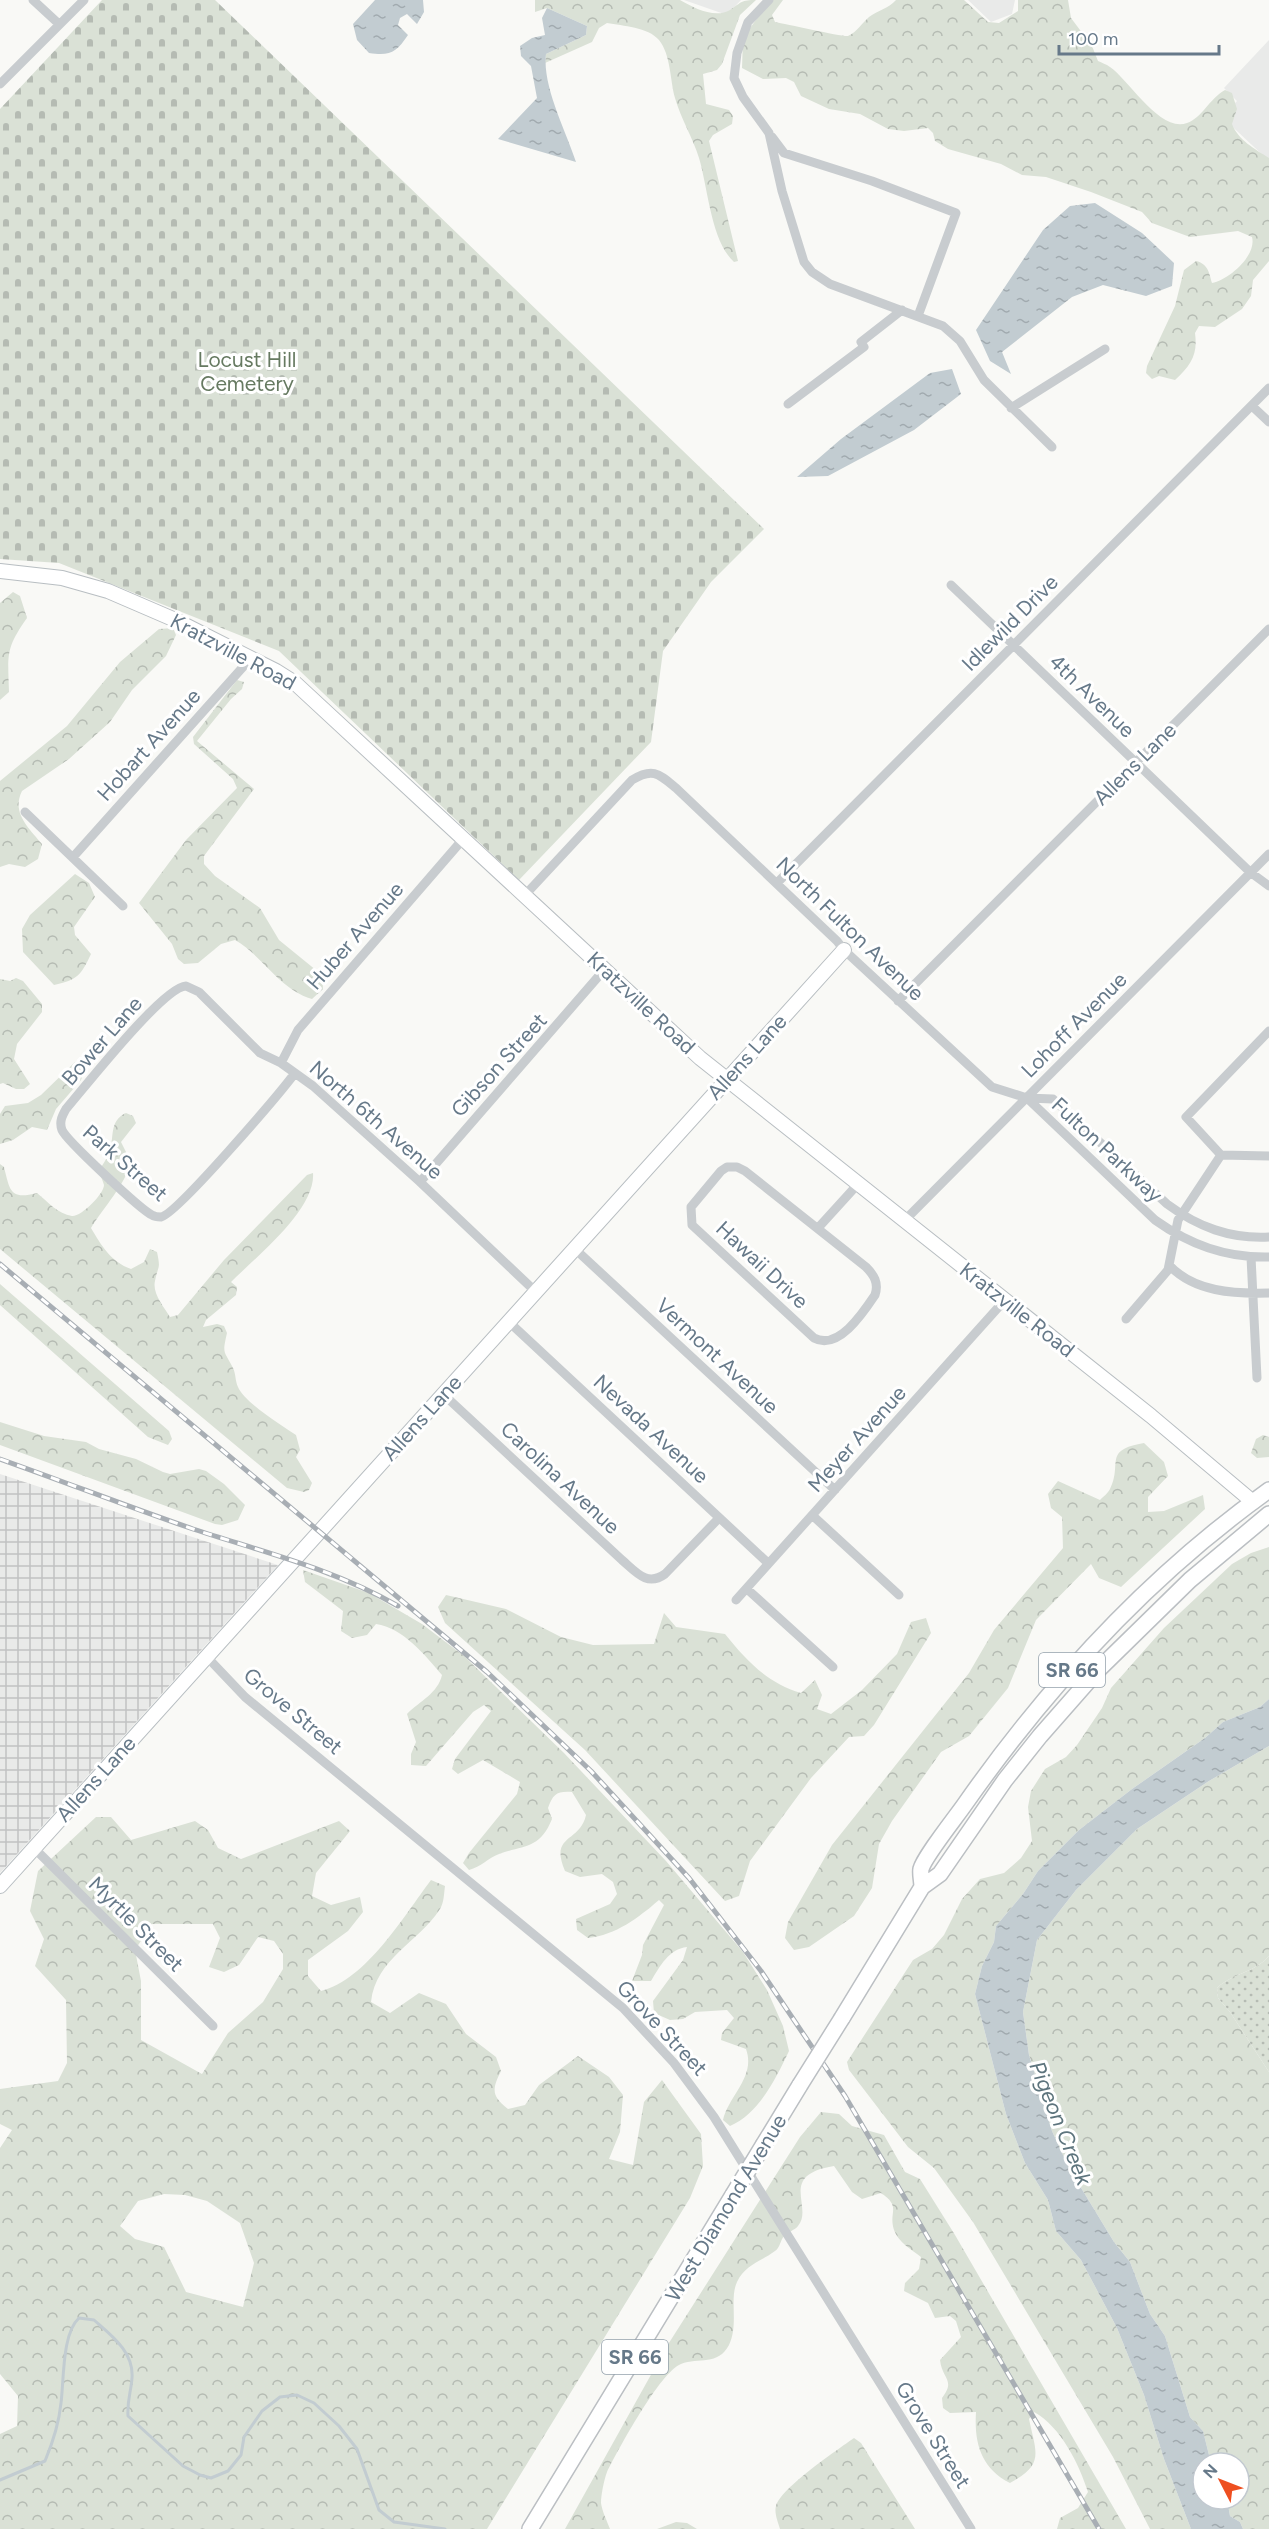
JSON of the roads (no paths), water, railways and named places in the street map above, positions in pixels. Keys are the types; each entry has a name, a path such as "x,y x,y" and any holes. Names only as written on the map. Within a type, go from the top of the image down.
{"main road":[{"name":"Kratzville Road","path":"0,571 62,578 108,591 173,619 251,658 276,671 311,696 671,1033 1143,1410 1253,1502"},
{"name":"Allens Lane","path":"0,1886 844,950"},
{"name":"West Diamond Avenue","path":"922,1887 921,1867 982,1779 1052,1692 1104,1635 1163,1577 1269,1490"},
{"path":"1253,1502 1269,1514"},
{"name":"West Diamond Avenue","path":"533,2524 922,1887 940,1874 1005,1780 1098,1670 1190,1580 1269,1514"}],"street":[{"path":"33,0 59,24"},
{"path":"0,84 84,0"},
{"path":"769,0 748,22 733,69 737,87 784,153 872,181 956,213 918,316"},
{"path":"769,133 782,191 806,266 830,284 943,326 956,336 977,371 1052,447"},
{"path":"788,404 864,347 861,342 902,310"},
{"path":"1011,408 1105,349"},
{"name":"Idlewild Drive","path":"777,883 1269,388"},
{"path":"1252,406 1269,422"},
{"name":"4th Avenue","path":"951,585 1135,764 1250,872 1269,886"},
{"name":"Allens Lane","path":"898,1001 1269,629"},
{"name":"Hobart Avenue","path":"74,856 251,658"},
{"name":"North Fulton Avenue","path":"525,895 632,780 643,773 655,773 676,788 844,950 992,1087 1027,1098"},
{"path":"25,812 74,856 123,906"},
{"name":"Huber Avenue","path":"281,1063 298,1030 464,838"},
{"name":"Lohoff Avenue","path":"904,1221 1269,854"},
{"name":"Gibson Street","path":"420,1182 604,970"},
{"name":"North 6th Avenue","path":"186,986 199,992 260,1053 281,1063 313,1086 420,1182 536,1292"},
{"name":"Bower Lane","path":"63,1133 60,1121 66,1109 163,999 175,989 186,986"},
{"path":"1269,1031 1186,1118 1221,1155 1269,1156"},
{"name":"Park Street","path":"63,1133 151,1215 164,1216 189,1193 295,1073"},
{"name":"Fulton Parkway","path":"1027,1098 1053,1099 1167,1204 1182,1215 1224,1234 1269,1237"},
{"name":"Fulton Parkway","path":"1027,1098 1155,1220 1175,1233 1219,1253 1269,1257"},
{"path":"1126,1319 1163,1277 1169,1265 1175,1233 1182,1215 1221,1155"},
{"name":"Hawaii Drive","path":"733,1166 745,1170 819,1228 872,1273 877,1288 870,1302 842,1334 832,1341 823,1342 814,1338 694,1228 690,1219 690,1210 695,1200 721,1171 733,1166"},
{"path":"819,1228 858,1184"},
{"name":"Vermont Avenue","path":"575,1249 835,1490"},
{"path":"1251,1257 1257,1378"},
{"path":"1169,1265 1200,1286 1233,1293 1269,1293"},
{"name":"Meyer Avenue","path":"736,1600 1005,1300"},
{"name":"Nevada Avenue","path":"509,1322 768,1563"},
{"name":"Carolina Avenue","path":"443,1394 641,1577 656,1580 665,1574 719,1518"},
{"path":"812,1515 899,1594"},
{"path":"747,1589 833,1667"},
{"name":"Grove Street","path":"207,1657 245,1696 623,2007 674,2063 714,2117 971,2529"},
{"name":"Myrtle Street","path":"34,1848 213,2026"}],"water":[{"path":"375,0 423,0 424,12 417,24 407,14 400,18 398,25 408,35 392,52 369,53 357,40 353,24"},
{"path":"547,8 587,26 586,35 546,54 551,94 576,162 498,139 537,98 531,66 521,56 520,46 532,38 545,35 542,18"},
{"path":"1095,203 1142,233 1174,263 1172,286 1146,296 1103,285 1072,297 1002,352 1011,374 990,361 976,330 1043,230 1070,206"},
{"path":"952,369 961,394 914,430 828,476 797,477 841,439 930,373"},
{"path":"1269,1699 1269,1746 1209,1781 1137,1829 1076,1890 1037,1940 1023,2012 1029,2055 1052,2131 1069,2168 1114,2242 1130,2262 1150,2314 1165,2336 1190,2417 1203,2431 1208,2451 1191,2451 1191,2511 1229,2511 1230,2516 1240,2522 1243,2529 1191,2529 1164,2459 1144,2395 1117,2328 1081,2260 1056,2231 1048,2200 1025,2163 1006,2114 975,1994 982,1966 994,1942 996,1926 1023,1894 1038,1871 1079,1830 1132,1789 1205,1738 1223,1722 1260,1707"}],"waterway":[{"path":"0,2480 45,2461 59,2418 69,2334 79,2318 94,2320 126,2352 132,2369 128,2416 183,2466 211,2478 228,2471 241,2455 244,2437 262,2411 280,2397 297,2395 314,2403 339,2426 357,2449 379,2510 394,2522 445,2529"}],"railway":[{"path":"0,1264 487,1672 591,1771 689,1878 761,1971 845,2096 1099,2529"},
{"path":"0,1459 193,1529 323,1571 398,1606"}],"park label":[{"name":"Locust Hill Cemetery","path":"247,372"}],"water label":[{"name":"Pigeon Creek","path":"1061,2123"}]}
